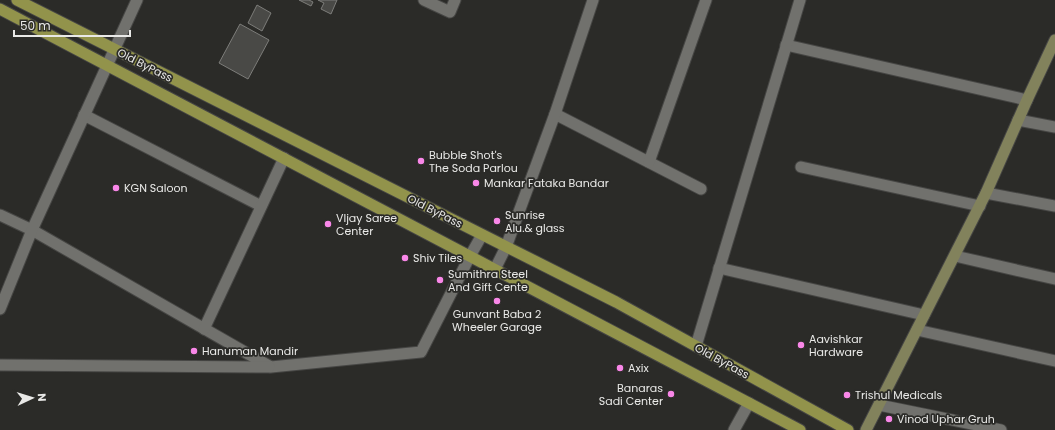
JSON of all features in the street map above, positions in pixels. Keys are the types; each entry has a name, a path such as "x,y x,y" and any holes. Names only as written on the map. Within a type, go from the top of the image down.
{"main road":[{"name":"Old ByPass","path":"17,0 616,302 848,430"},
{"name":"Old ByPass","path":"0,9 800,430"},
{"path":"866,430 980,206 1027,100 1054,46"}],"street":[{"path":"0,309 32,230 137,0"},
{"path":"424,0 450,12 455,0"},
{"path":"495,269 506,247 555,114 593,0"},
{"path":"650,162 706,0"},
{"path":"696,346 800,0"},
{"path":"786,45 1027,100"},
{"path":"555,114 701,189"},
{"path":"84,115 261,206"},
{"path":"1018,120 1055,127"},
{"path":"204,329 284,158"},
{"path":"801,167 980,206"},
{"path":"986,193 1055,206"},
{"path":"0,215 32,230 271,367"},
{"path":"0,365 271,367 422,352 482,235"},
{"path":"955,256 1055,279"},
{"path":"719,268 924,315"},
{"path":"917,330 1055,361"},
{"path":"734,430 749,403"},
{"path":"879,405 1001,430"}],"building":[{"path":"299,0 309,0 313,2 311,6"},
{"path":"318,0 337,0 331,14 321,9 324,3"},
{"path":"257,5 271,13 262,31 248,23"},
{"path":"240,24 269,40 248,79 219,63"}],"place":[{"name":"Bubble Shot's The Soda Parlou","path":"421,161"},
{"name":"Mankar Fataka Bandar","path":"476,183"},
{"name":"KGN Saloon","path":"116,188"},
{"name":"Sunrise Alu.& glass","path":"497,221"},
{"name":"VIjay Saree Center","path":"328,224"},
{"name":"Shiv Tiles","path":"405,258"},
{"name":"Sumithra Steel And Gift Cente","path":"440,280"},
{"name":"Gunvant Baba 2 Wheeler Garage","path":"497,301"},
{"name":"Aavishkar Hardware","path":"801,345"},
{"name":"Hanuman Mandir","path":"194,351"},
{"name":"Axix","path":"620,368"},
{"name":"Banaras Sadi Center","path":"671,394"},
{"name":"Trishul Medicals","path":"847,395"},
{"name":"Vinod Uphar Gruh","path":"889,419"}]}
